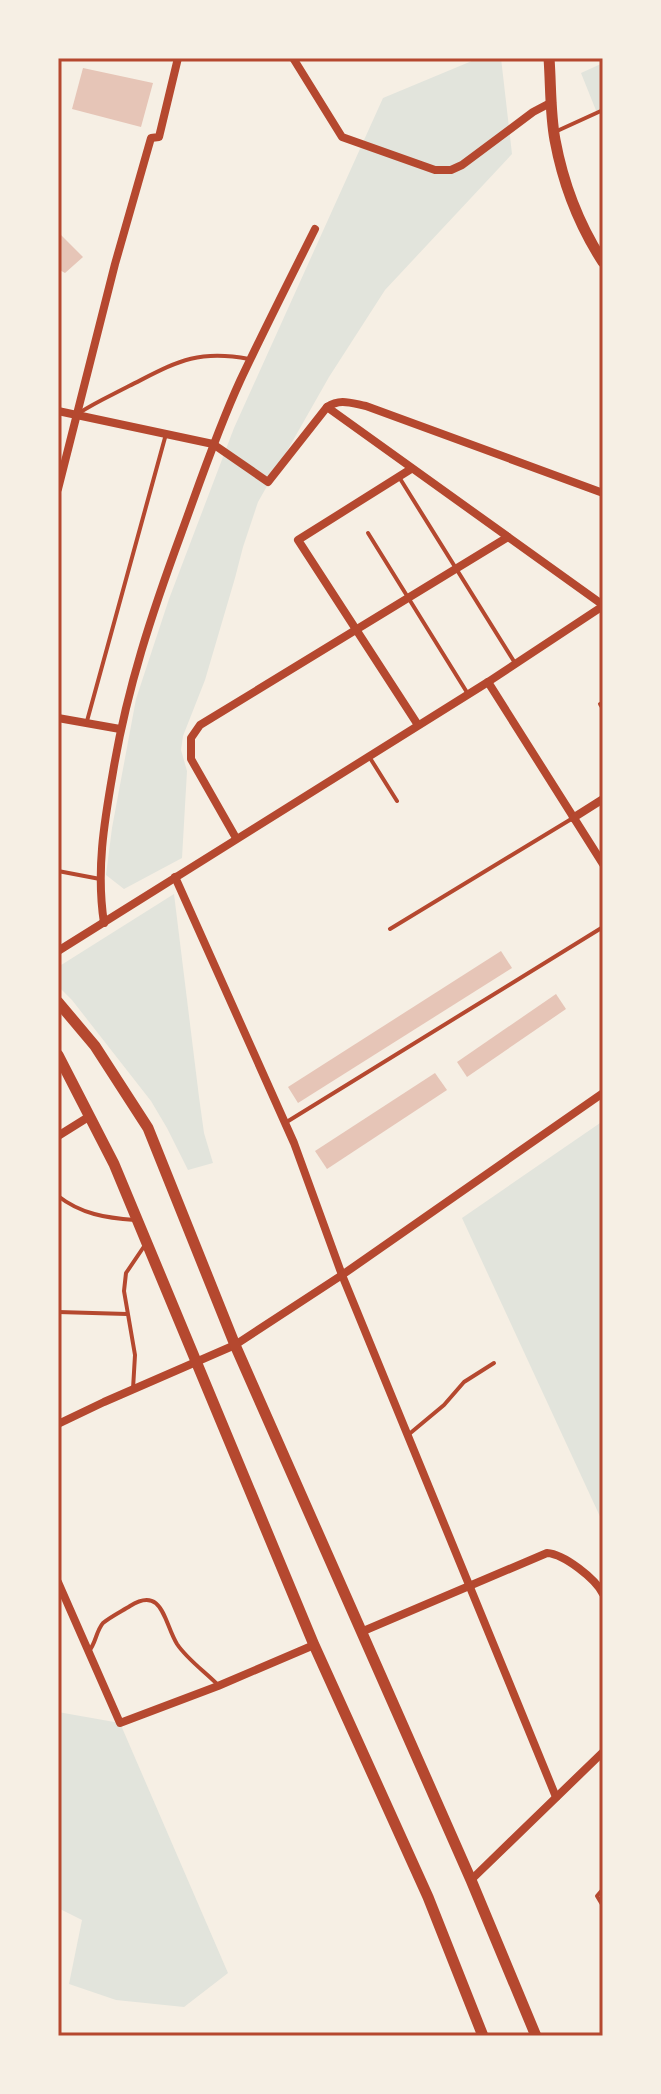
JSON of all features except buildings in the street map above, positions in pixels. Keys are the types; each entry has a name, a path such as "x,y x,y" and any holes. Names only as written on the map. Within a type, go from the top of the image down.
{"street":[{"path":"58,489 135,194 151,138 159,137 178,58"},
{"path":"293,58 342,137 435,170 451,170 462,165 533,112 552,102"},
{"path":"549,58 554,131 563,170 581,224 603,262"},
{"path":"104,923 100,879 107,807 120,729 140,652 213,444 315,229"},
{"path":"58,411 213,444 268,482 335,401 366,406 603,493"},
{"path":"58,951 488,682 603,606 327,407"},
{"path":"411,469 298,540 418,725"},
{"path":"236,838 191,759 191,738 200,725 508,537"},
{"path":"488,682 603,864"},
{"path":"58,718 120,729"},
{"path":"573,818 603,799"},
{"path":"175,877 285,1123 342,1275 556,1797"},
{"path":"58,1002 95,1046 148,1128 235,1345 471,1880 536,2036"},
{"path":"58,1055 114,1164 314,1645 428,1897 483,2036"},
{"path":"58,1424 235,1345 342,1275 603,1093"},
{"path":"58,1136 90,1116"},
{"path":"361,1632 547,1553 555,1553 581,1570 599,1585 603,1594"},
{"path":"58,1582 120,1723 314,1645"},
{"path":"471,1880 603,1752"}],"lane":[{"path":"554,131 603,110"},
{"path":"77,415 101,399 179,361 205,356 251,359"},
{"path":"87,722 166,434"},
{"path":"399,477 515,663"},
{"path":"368,533 468,694"},
{"path":"368,756 397,801"},
{"path":"390,929 573,818"},
{"path":"58,871 100,879"},
{"path":"285,1123 603,927"},
{"path":"58,1196 95,1215 137,1221"},
{"path":"133,1389 135,1355 124,1291 126,1273 146,1243"},
{"path":"58,1312 127,1314"},
{"path":"408,1435 444,1405 464,1382 494,1363"},
{"path":"89,1651 103,1624 135,1603 153,1601 160,1606 179,1646 218,1686"},
{"path":"603,1889 597,1896 603,1906"}],"shaded area":[{"path":"479,58 501,58 512,154 385,290 329,377 258,502 205,680 183,736 181,750 187,771 182,858 124,889 106,875 136,699 169,599 234,428 383,98"},
{"path":"603,63 603,111 597,113 581,73"},
{"path":"174,894 204,1133 213,1163 188,1170 151,1101 58,986 58,967"},
{"path":"603,1121 603,1523 462,1218"},
{"path":"58,1712 120,1723 228,1973 184,2007 116,2000 69,1984 82,1920 58,1908"}]}
